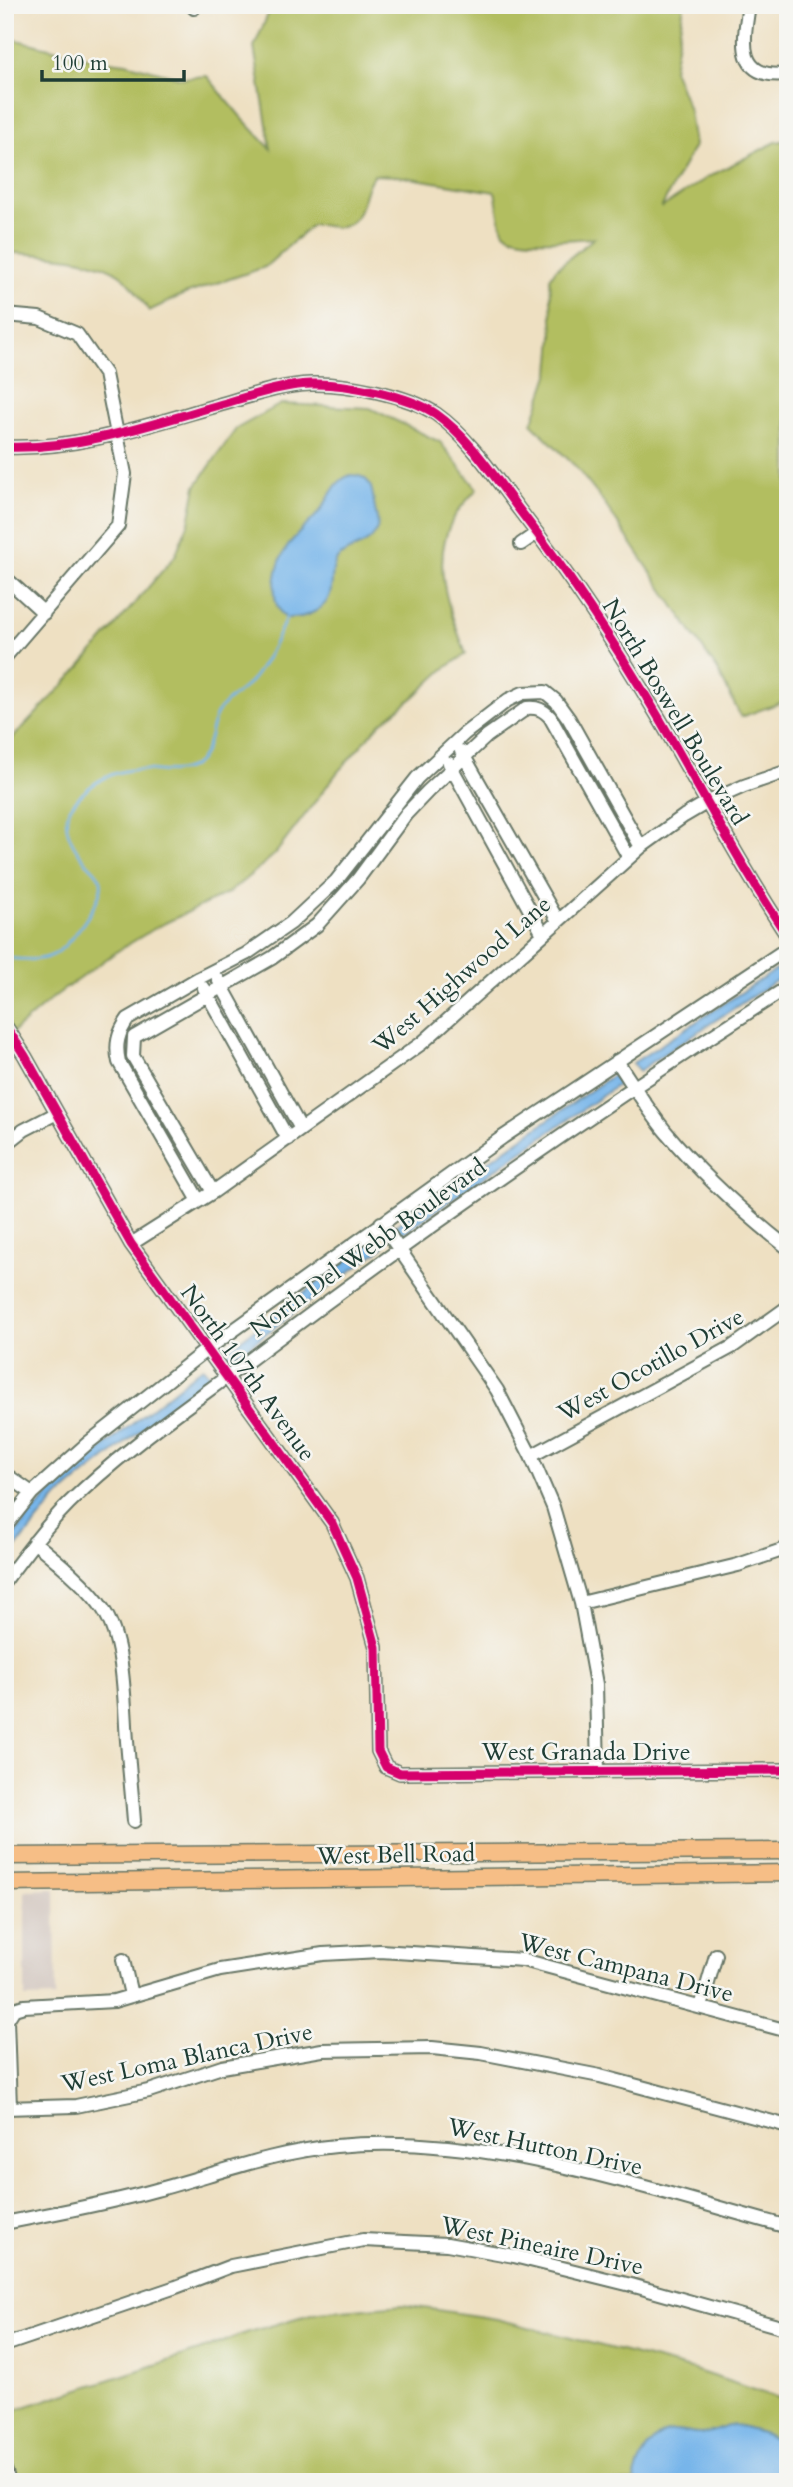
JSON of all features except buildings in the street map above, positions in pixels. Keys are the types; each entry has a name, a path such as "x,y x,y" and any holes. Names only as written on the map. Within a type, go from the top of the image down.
{"main road":[{"name":"West Bell Road","path":"5,1856 788,1852"},
{"name":"West Bell Road","path":"5,1883 788,1873"}],"street":[{"path":"749,5 743,41 747,60 757,71 776,76 788,74"},
{"path":"5,315 39,318 77,334 105,374 125,474 118,526 5,657"},
{"name":"North Boswell Boulevard","path":"5,447 32,448 116,434 270,390 309,384 341,385 388,394 435,413 467,442 537,533 601,625 657,716 737,858 788,937"},
{"path":"521,544 537,533"},
{"path":"10,582 44,613"},
{"path":"199,1201 119,1062 116,1050 121,1028 128,1019 270,939 310,907 356,856 401,796 455,743 508,700 523,693 545,692 556,701 569,719 641,847"},
{"path":"213,1192 133,1056 134,1037 272,958 317,925 358,879 406,814 487,736 527,708 535,707 543,711 550,717 628,856"},
{"path":"455,743 558,921"},
{"path":"443,754 543,934"},
{"name":"West Highwood Lane","path":"131,1244 213,1192 422,1043 628,856 706,803 788,771"},
{"name":"North Del Webb Boulevard","path":"5,1527 32,1493 88,1443 206,1350 381,1223 617,1061 788,948"},
{"path":"214,970 301,1129"},
{"path":"199,978 288,1139"},
{"name":"North Del Webb Boulevard","path":"5,1581 67,1504 105,1471 226,1378 399,1250 634,1086 788,986"},
{"name":"North 107th Avenue","path":"5,1025 131,1244 326,1514 358,1578 376,1647 378,1751 386,1767"},
{"path":"617,1061 666,1132 736,1203 788,1248"},
{"path":"5,1145 24,1130 57,1113"},
{"path":"381,1223 486,1373 531,1455 553,1507 581,1603 596,1684 598,1772"},
{"name":"West Ocotillo Drive","path":"531,1455 732,1347 788,1307"},
{"path":"5,1474 32,1493"},
{"path":"34,1542 104,1609 111,1626 117,1643 124,1694 134,1821"},
{"path":"581,1603 738,1565 788,1548"},
{"name":"West Granada Drive","path":"386,1767 400,1773 788,1770"},
{"name":"West Campana Drive","path":"8,2108 7,2020 14,2009 24,2006 114,2001 220,1969 323,1954 380,1951 523,1960 788,2031"},
{"path":"701,2007 716,1955"},
{"path":"123,1960 131,1994"},
{"name":"West Loma Blanca Drive","path":"8,2108 76,2106 149,2091 222,2067 322,2050 432,2048 481,2053 600,2076 788,2126"},
{"name":"West Hutton Drive","path":"5,2223 121,2199 270,2156 335,2146 415,2144 481,2151 533,2161 788,2227"},
{"name":"West Pineaire Drive","path":"5,2345 231,2266 363,2240 447,2244 514,2256 788,2329"},
{"path":"5,2469 9,2482"}],"shaded area":[{"path":"55,1889 56,1997 25,1998 25,1890"}],"green space":[{"path":"269,5 684,5 673,69 689,110 694,146 661,208 708,177 776,142 788,140 788,700 741,717 718,671 602,500 574,465 532,424 550,372 553,337 550,278 556,269 594,238 518,238 503,230 495,192 398,176 374,175 359,213 348,224 339,227 312,225 265,267 182,295 149,311 130,284 110,269 66,257 5,252 5,37 93,59 126,63 181,78 207,76 271,149 254,47 269,12"},
{"path":"281,404 370,408 440,442 477,489 453,519 443,553 444,587 466,654 444,669 380,724 337,773 275,854 253,873 228,893 159,926 119,950 55,996 5,1039 5,746 76,672 175,556 189,522 196,486 236,429"},
{"path":"403,2305 497,2319 691,2369 788,2401 788,2482 5,2482 5,2413 199,2351 246,2333 318,2312"}],"water":[{"path":"351,475 364,478 370,486 377,519 376,532 367,542 338,558 333,569 329,596 321,608 308,615 286,618 276,602 275,592 277,570 285,551 297,534 320,511 336,485"},
{"path":"788,962 788,973 639,1072 633,1063"},
{"path":"613,1075 619,1084 402,1234 396,1225"},
{"path":"378,1238 384,1247 230,1360 224,1352"},
{"path":"203,1367 210,1376 56,1499 5,1561 5,1547 30,1515 70,1474"},
{"path":"734,2425 765,2434 788,2445 788,2482 634,2482 646,2450 665,2433 680,2431 698,2434"}],"waterway":[{"path":"5,958 35,959 60,951 76,933 97,899 101,889 100,878 80,855 68,833 67,818 73,804 97,782 116,773 136,770 179,771 196,763 202,757 218,712 255,676 286,618"}],"cycle path":[{"path":"5,447 33,447 88,440 266,391 311,384 341,386 393,396 436,414 460,435 481,459 593,613 643,691 788,937"},
{"path":"5,1025 131,1244 332,1523 357,1578 376,1647 378,1751 386,1767 400,1773 788,1770"}]}
